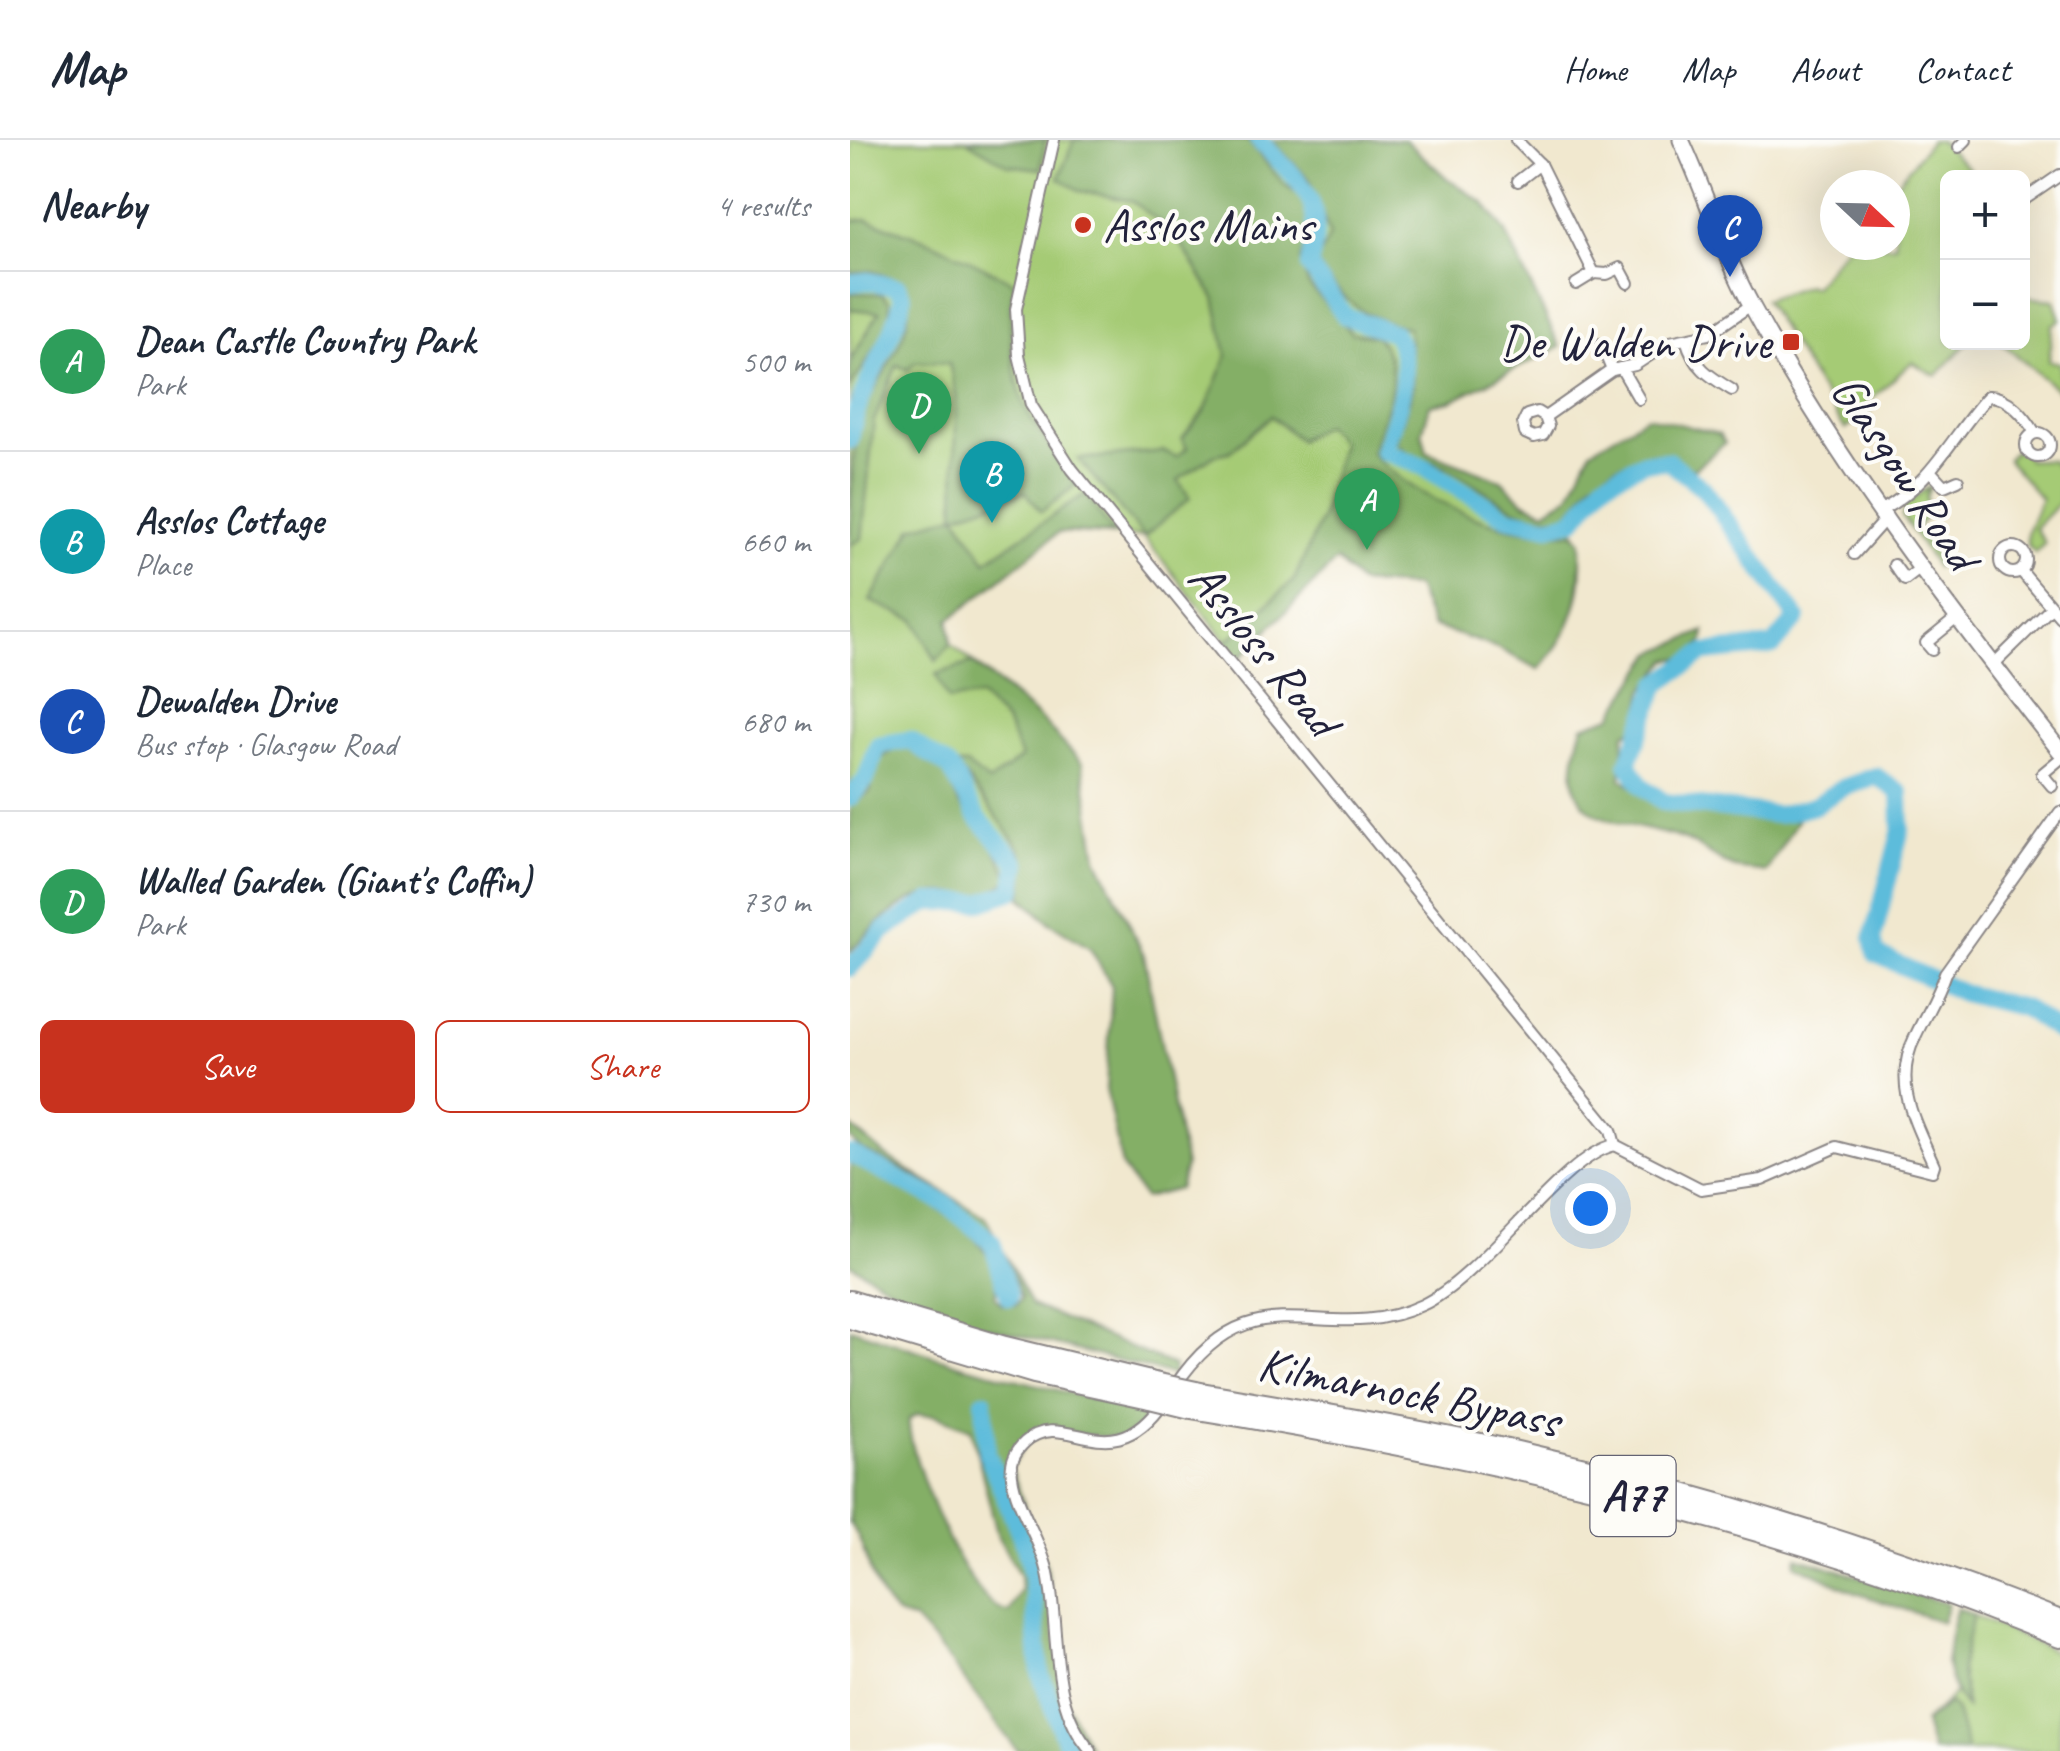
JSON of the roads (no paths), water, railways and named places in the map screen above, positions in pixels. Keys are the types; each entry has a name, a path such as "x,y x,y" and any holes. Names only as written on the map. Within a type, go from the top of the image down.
{"highway":[{"name":"Kilmarnock Bypass","path":"850,1302 1152,1391"},
{"name":"Kilmarnock Bypass","path":"850,1318 1018,1368 1152,1391 1499,1464 1694,1512 1869,1565 2060,1637"},
{"name":"Kilmarnock Bypass","path":"1194,1400 1464,1441 1634,1480 1883,1554 2060,1621"}],"main road":[{"name":"Glasgow Road","path":"1682,140 1707,210 1751,305 1885,514 2060,755"},
{"name":"Glasgow Road","path":"1692,162 1696,140"}],"street":[{"name":"Assloss Road","path":"1054,140 1016,298 1019,355 1032,405 1078,477 1611,1130 1616,1145"},
{"path":"1516,140 1540,164 1594,273"},
{"path":"1518,181 1540,164"},
{"path":"2030,196 2060,175"},
{"path":"1576,284 1594,273 1607,274 1620,268 1628,284"},
{"path":"1545,417 1616,369 1686,339 1710,334 1751,305"},
{"path":"1686,339 1694,362 1732,390"},
{"path":"1601,344 1640,399"},
{"path":"1716,380 1723,368"},
{"path":"1854,554 1885,514 1932,473 1960,427 1988,396 1999,396 2035,433"},
{"path":"1932,473 1944,486"},
{"path":"1939,500 1944,486 1958,480"},
{"path":"1894,565 1905,580 1922,567"},
{"path":"2021,571 2060,617"},
{"path":"1993,666 2051,608"},
{"path":"1932,650 1926,643 1958,617"},
{"path":"2052,786 2042,774 2060,755"},
{"path":"1091,1751 1072,1725 1064,1699 1047,1568 1013,1485 1012,1460 1021,1445 1048,1432 1106,1441 1138,1431 1204,1350 1253,1320 1382,1318 1429,1302 1487,1256 1574,1170 1616,1145 1701,1190 1753,1183 1843,1146 1934,1170 1906,1100 1904,1072 1914,1039 1935,1004 1945,973 2060,812"}],"waterway":[{"path":"1258,140 1308,195 1315,224 1309,266 1345,316 1394,333 1400,347 1402,392 1383,451 1422,466 1507,517 1549,526 1574,520 1604,482 1644,462 1668,461 1703,488 1797,618 1773,646 1704,653 1658,684 1628,764 1642,786 1664,802 1778,815 1814,806 1840,789 1876,776 1900,793 1901,829 1873,938 1876,954 1962,993 2024,1008 2060,1033"},
{"path":"850,283 868,281 898,287 903,298 860,403 850,440"},
{"path":"850,798 866,779 878,745 909,740 950,768 977,817 1018,863 1013,891 981,902 929,902 885,930 850,968"},
{"path":"850,1154 946,1204 992,1242 1009,1297"},
{"path":"984,1401 987,1453 1025,1546 1032,1576 1040,1673 1069,1751"}],"place":[{"name":"Asslos Mains","path":"1083,225"},
{"name":"Dewalden Drive","path":"1730,277"},
{"name":"De Walden Drive","path":"1791,342"},
{"name":"Walled Garden (Giant's Coffin)","path":"919,454"},
{"name":"Asslos Cottage","path":"992,523"},
{"name":"Dean Castle Country Park","path":"1367,550"}]}
